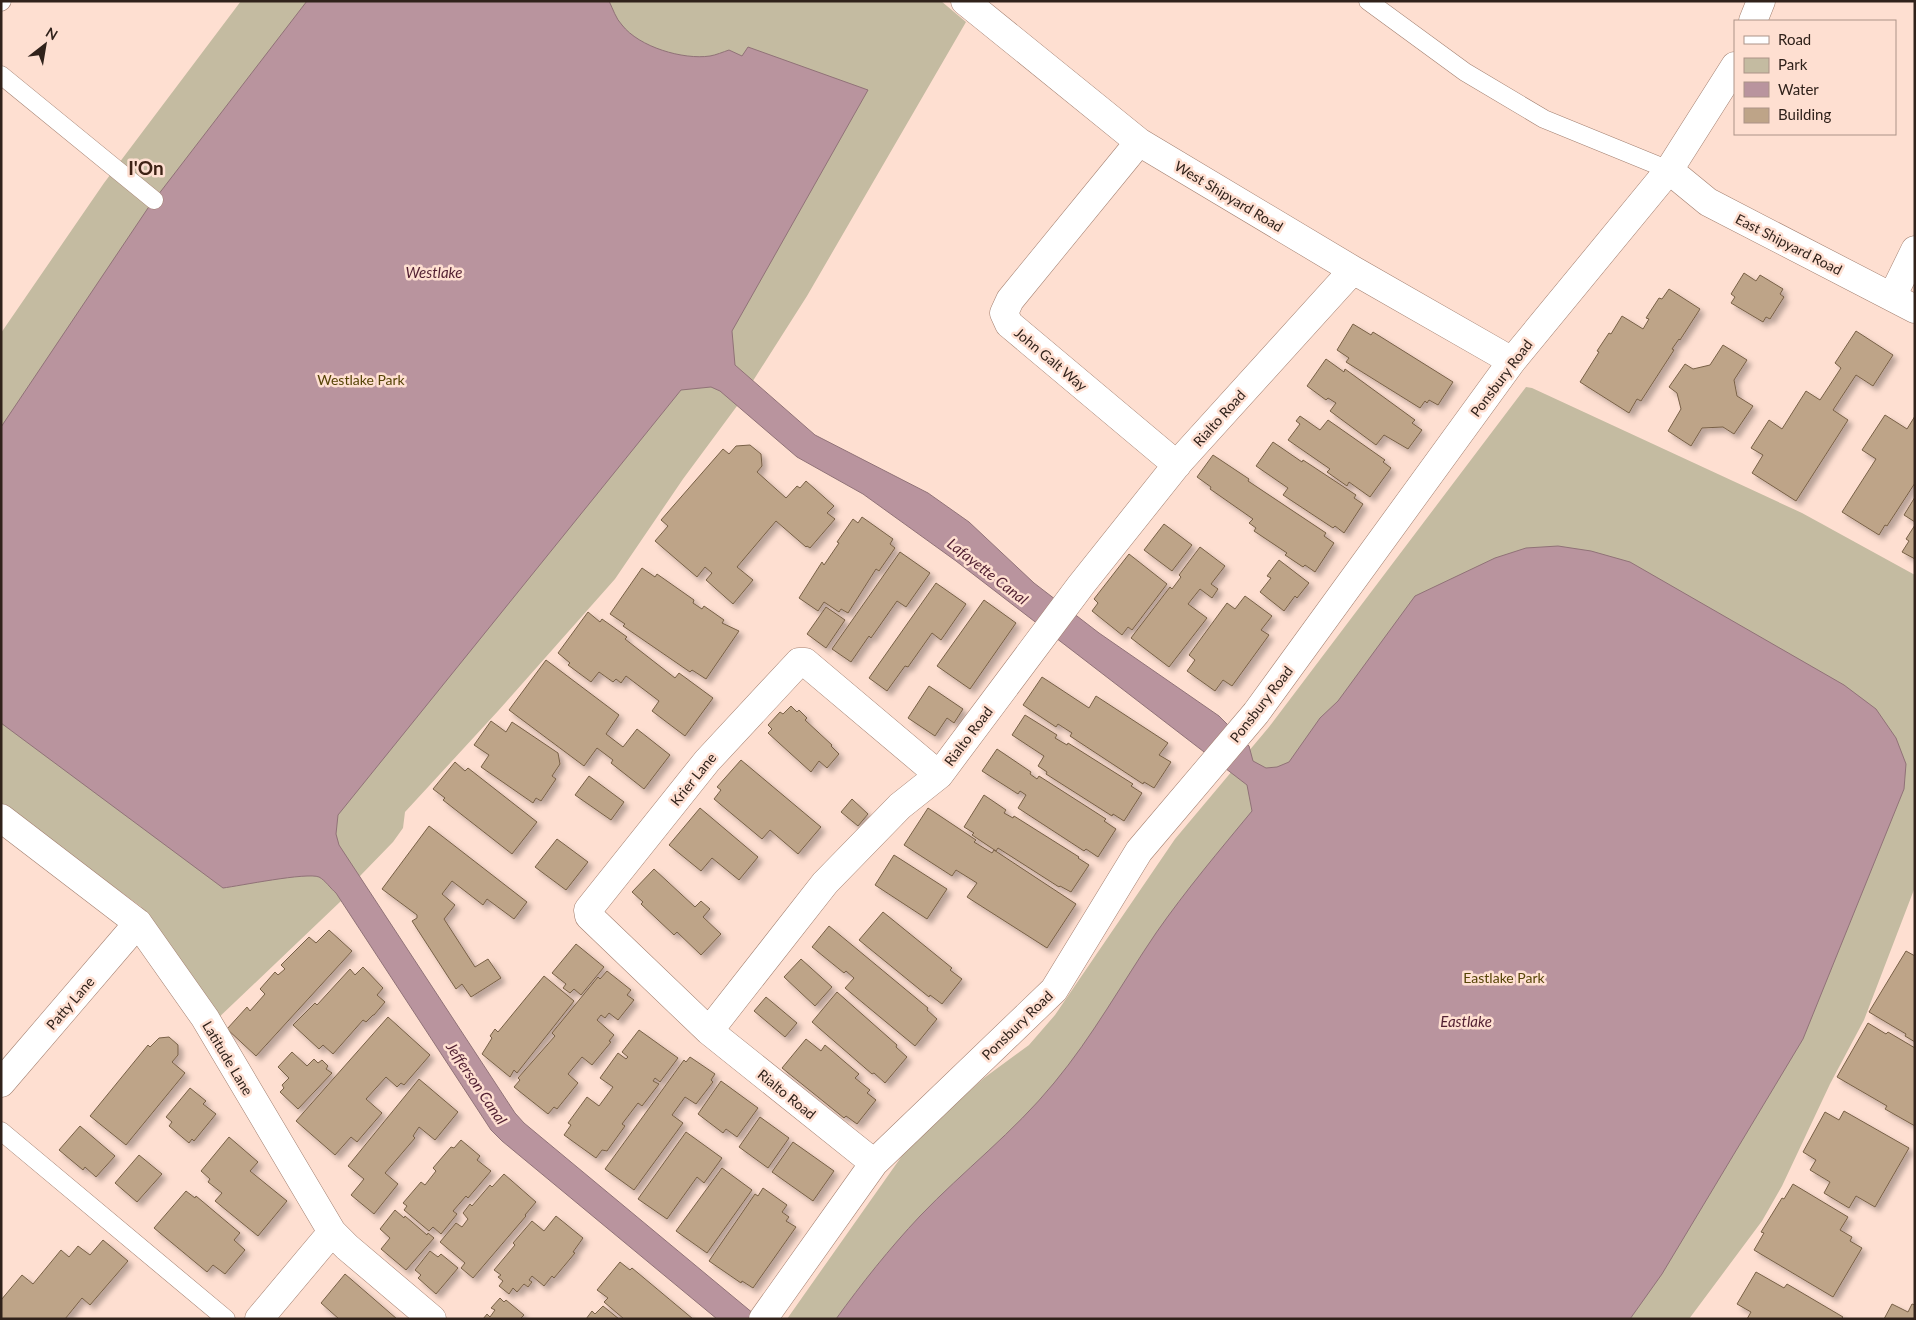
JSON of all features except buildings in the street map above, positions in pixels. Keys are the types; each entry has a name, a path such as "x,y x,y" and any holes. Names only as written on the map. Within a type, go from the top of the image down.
{"street":[{"name":"West Shipyard Road","path":"965,1 1139,142 1353,270 1512,361"},
{"path":"1753,20 1761,1"},
{"name":"Ponsbury Road","path":"768,1312 874,1162 1054,990 1139,851 1252,717 1512,361 1669,170 1734,68"},
{"name":"John Galt Way","path":"1139,142 1010,300 1004,314 1009,324 1177,465"},
{"name":"East Shipyard Road","path":"1669,170 1708,202 1903,303"},
{"path":"1903,303 1915,250"},
{"name":"Rialto Road","path":"874,1162 709,1031 825,883 900,806 939,775 1081,585 1177,465 1353,270"},
{"name":"Krier Lane","path":"709,1031 589,916 588,910 707,762 798,662 805,662 939,775"},
{"name":"Latitude Lane","path":"1,818 138,923 204,1018 332,1232 432,1319"},
{"name":"Patty Lane","path":"1,1083 138,923"},
{"path":"259,1319 332,1232"}],"lane":[{"path":"1368,1 1465,72 1544,119 1669,170"},
{"path":"1,75 154,200"},
{"path":"1,1131 226,1319"}],"green space":[{"name":"Westlake","path":"241,1 941,1 966,22 807,296 737,406 683,479 615,579 405,812 403,828 393,842 360,876 341,901 214,1022 164,936 140,906 1,804 1,333 104,183"},
{"name":"Eastlake","path":"1526,387 1532,388 1802,513 1915,575 1915,887 1864,1020 1830,1084 1782,1186 1762,1221 1689,1319 787,1319 911,1143 984,1078 1029,1045 1055,1015 1175,839 1269,727"}],"water":[{"path":"307,1 609,1 622,25 639,40 650,46 675,54 699,57 712,56 729,50 742,56 748,47 868,90 732,331 735,365 815,435 928,493 969,522 1034,583 1099,633 1219,716 1249,746 1253,761 1266,768 1277,767 1289,762 1320,718 1338,701 1415,596 1495,558 1526,548 1558,546 1591,551 1630,562 1844,685 1876,709 1896,738 1906,764 1904,789 1803,1039 1662,1274 1630,1319 836,1319 876,1266 920,1216 1005,1135 1054,1083 1094,1028 1167,917 1252,811 1247,785 956,561 863,494 797,457 720,391 711,387 681,390 338,815 336,834 339,845 515,1113 524,1123 760,1319 717,1319 491,1130 336,893 321,878 301,876 223,888 1,723 1,427 148,208"}],"district":[{"name":"I'On","path":"146,167"}],"park label":[{"name":"Westlake Park","path":"361,379"},
{"name":"Eastlake Park","path":"1504,977"}],"water label":[{"name":"Lafayette Canal","path":"988,571"},
{"name":"Jefferson Canal","path":"477,1083"}]}
